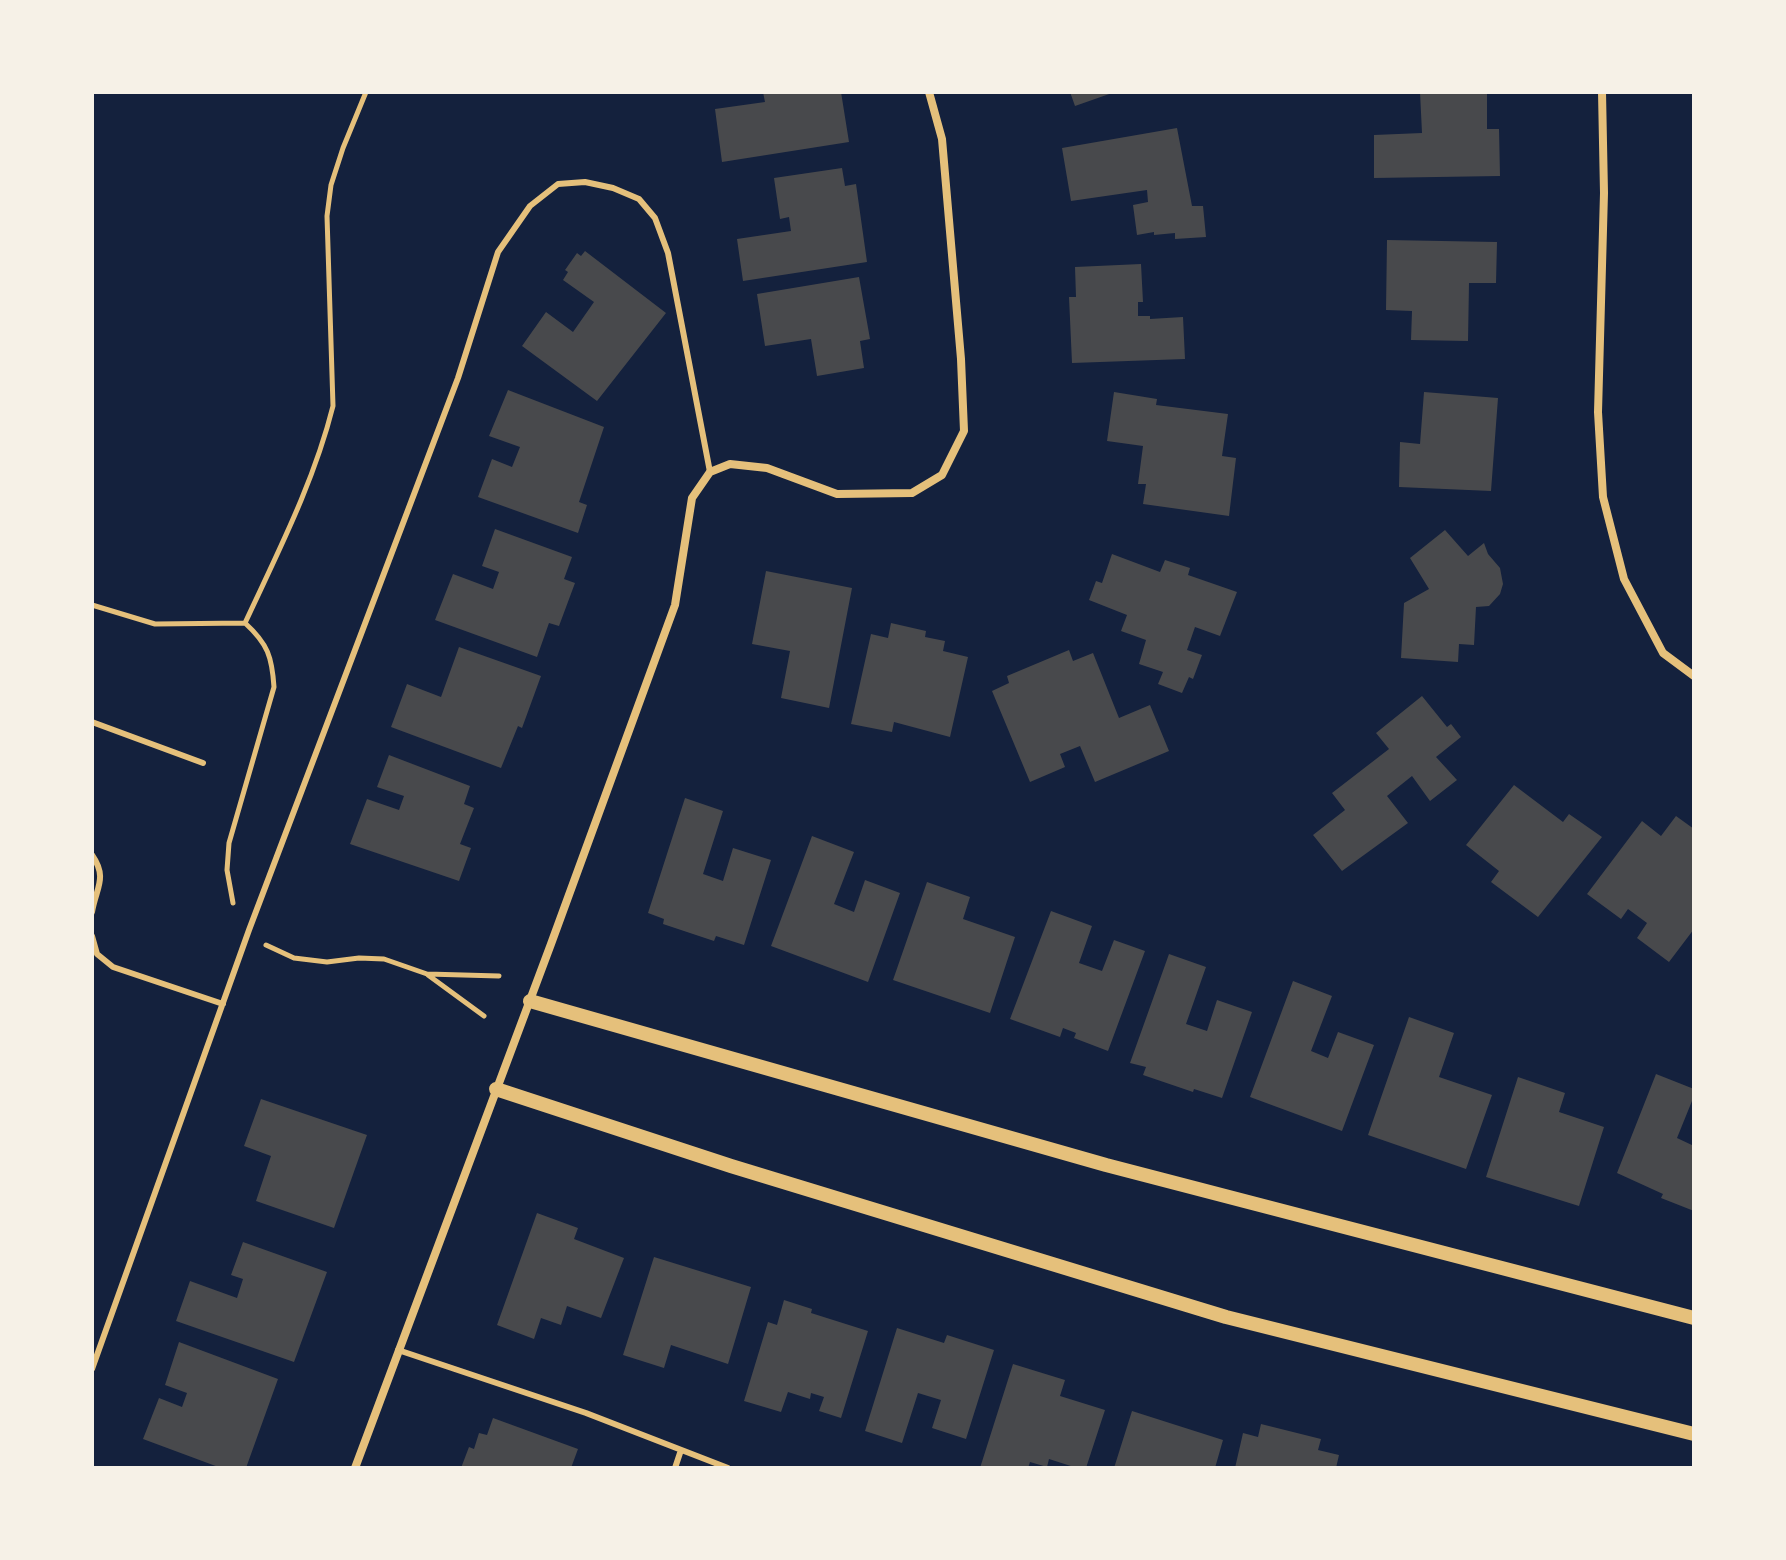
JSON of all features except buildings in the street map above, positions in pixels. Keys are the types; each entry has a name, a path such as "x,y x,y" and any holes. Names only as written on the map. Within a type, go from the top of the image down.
{"street":[{"path":"355,1468 675,605 692,498 710,472 730,464 767,468 837,494 912,493 942,475 964,431 961,359 942,139 929,92"},
{"path":"1602,92 1604,193 1598,412 1603,497 1624,579 1663,653 1694,676"},
{"path":"530,1001 1106,1165 1694,1318"},
{"path":"496,1089 731,1166 1226,1317 1694,1434"}],"lane":[{"path":"92,1369 254,915 458,378 498,252 530,206 558,184 585,182 613,188 639,199 655,218 668,253 710,472"},
{"path":"92,722 203,763"},
{"path":"92,855 100,867 101,883 92,912"},
{"path":"92,936 97,954 113,967 223,1004"},
{"path":"398,1350 586,1413 728,1468"},
{"path":"675,1468 681,1450"}],"path":[{"path":"245,623 299,505 326,434 333,406 327,216 331,185 366,92"},
{"path":"427,974 484,1016"}]}
